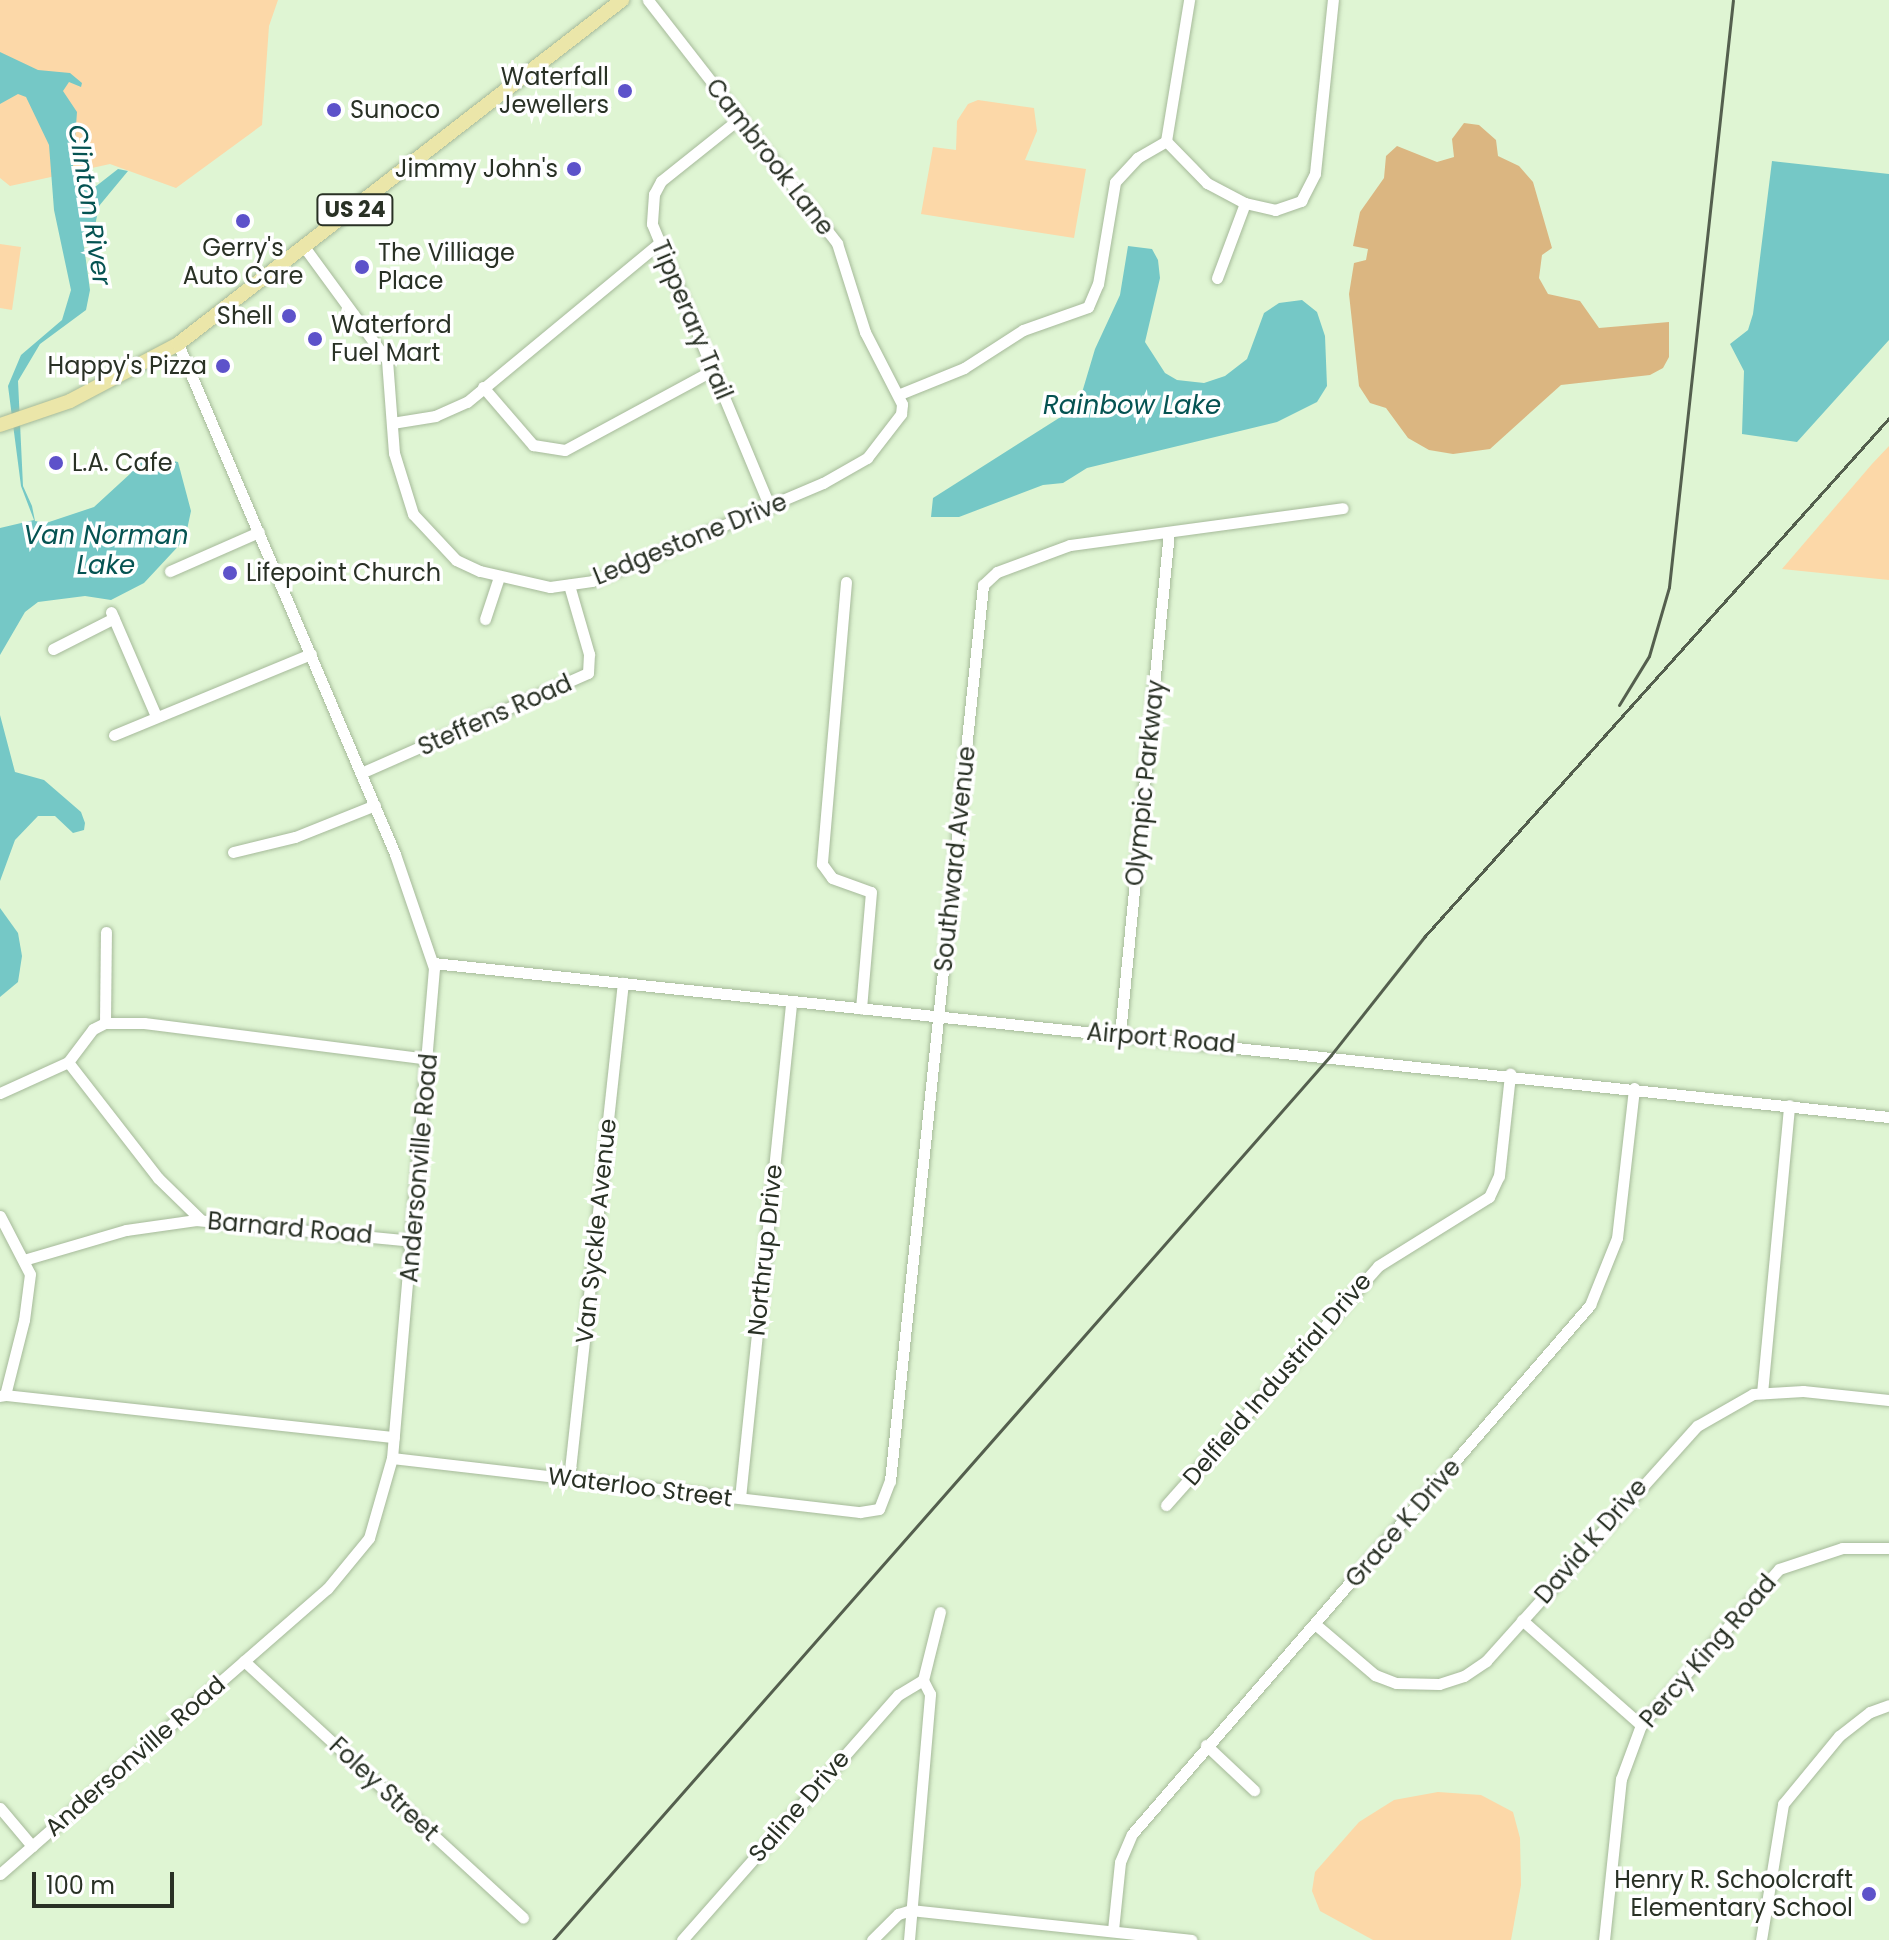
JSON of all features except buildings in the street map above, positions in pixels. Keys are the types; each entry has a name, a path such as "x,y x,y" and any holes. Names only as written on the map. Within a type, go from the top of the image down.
{"main road":[{"name":"US 24","path":"6,423 28,417 105,384 178,344 622,0"}],"street":[{"name":"Cambrook Lane","path":"648,0 837,243 865,332 900,394"},
{"path":"1166,141 1189,0"},
{"path":"1166,141 1207,183 1245,203 1288,208 1301,201 1312,185 1333,0"},
{"name":"Tipperary Trail","path":"740,118 657,187 651,208 658,244 770,507"},
{"path":"900,394 964,368 1023,330 1088,307 1098,284 1115,182 1137,158 1166,141"},
{"path":"1217,278 1245,203"},
{"path":"392,423 455,409 658,244"},
{"name":"Ledgestone Drive","path":"305,248 387,360 401,483 413,514 456,560 499,577 569,585 592,581 770,507 867,458 901,414 900,394"},
{"name":"Andersonville Road","path":"0,1874 244,1661 356,1558 378,1517 392,1458 430,1059 433,963 375,805 178,344"},
{"path":"483,387 533,445 565,450 713,370"},
{"name":"Southward Avenue","path":"884,1503 983,585 997,572 1070,545 1342,508"},
{"path":"170,571 259,532"},
{"name":"Olympic Parkway","path":"1120,1034 1169,532"},
{"path":"485,619 499,577"},
{"path":"846,582 822,864 832,878 871,892 861,1009"},
{"name":"Steffens Road","path":"361,773 588,673 589,654 569,585"},
{"path":"53,649 113,615 156,716"},
{"path":"114,735 311,654"},
{"path":"233,852 295,837 375,805"},
{"path":"105,1023 106,932"},
{"name":"Airport Road","path":"433,963 1510,1074 1889,1117"},
{"name":"Van Syckle Avenue","path":"569,1479 623,983"},
{"name":"Northrup Drive","path":"740,1498 791,1002"},
{"path":"0,1093 68,1062 93,1029 105,1023 144,1023 430,1059"},
{"path":"68,1062 158,1178 201,1220"},
{"name":"Delfield Industrial Drive","path":"1166,1505 1360,1283 1390,1257 1489,1197 1499,1176 1510,1074"},
{"name":"Grace K Drive","path":"1113,1930 1125,1846 1206,1745 1315,1624 1590,1305 1617,1238 1634,1088"},
{"path":"1762,1393 1789,1105"},
{"path":"0,1216 27,1259 24,1320 2,1395 394,1437"},
{"name":"Barnard Road","path":"27,1259 126,1230 201,1220 413,1241"},
{"name":"David K Drive","path":"1315,1624 1375,1675 1416,1686 1464,1676 1486,1661 1678,1444 1727,1407 1762,1393 1889,1400"},
{"name":"Waterloo Street","path":"392,1458 860,1512 884,1503"},
{"name":"Percy King Road","path":"1604,1940 1621,1779 1641,1725 1779,1569 1829,1550 1889,1548"},
{"path":"909,1940 930,1694 923,1680 940,1612"},
{"path":"1522,1620 1641,1725"},
{"name":"Foley Street","path":"244,1661 523,1918"},
{"name":"Saline Drive","path":"682,1940 898,1695 923,1680"},
{"path":"1761,1940 1783,1804 1839,1736 1870,1712 1889,1705"},
{"path":"1206,1745 1254,1790"},
{"path":"0,1808 32,1846"},
{"path":"872,1940 898,1914 911,1910 1191,1940"}],"shaded area":[{"path":"0,0 278,0 269,26 262,125 176,188 110,164 10,186 0,178"},
{"path":"978,100 1034,108 1037,131 1025,160 1086,169 1074,238 921,214 933,147 956,150 957,121 968,104"},
{"path":"1464,123 1479,125 1496,140 1498,156 1519,166 1533,182 1552,248 1542,255 1539,278 1548,294 1580,301 1599,328 1669,322 1669,357 1663,368 1650,375 1561,385 1490,449 1453,454 1429,450 1408,438 1386,408 1370,403 1359,386 1349,294 1354,263 1366,260 1368,249 1353,246 1360,212 1384,178 1386,156 1397,146 1437,162 1454,157 1452,139"},
{"path":"0,244 21,247 12,310 0,308"},
{"path":"1889,446 1889,580 1782,569 1872,464"},
{"path":"1438,1792 1481,1795 1513,1812 1520,1838 1521,1885 1511,1940 1373,1940 1320,1911 1312,1891 1315,1872 1359,1822 1394,1800"}],"water":[{"name":"Van Norman Lake","path":"0,52 38,70 70,73 82,83 81,87 69,82 63,91 77,112 73,167 81,181 95,187 118,169 128,171 99,206 95,226 83,239 90,290 86,310 40,344 18,381 23,486 35,521 46,523 94,507 131,473 131,467 151,456 178,462 191,511 185,539 144,583 111,600 85,596 38,602 25,612 0,655 0,528 34,520 21,486 8,386 21,355 62,320 71,290 54,210 49,145 26,97 18,94 0,104"},
{"path":"1772,161 1889,174 1889,340 1797,442 1742,434 1744,371 1730,344 1748,330 1753,314"},
{"name":"Rainbow Lake","path":"1128,246 1152,249 1158,260 1160,278 1145,342 1165,373 1177,380 1204,383 1225,376 1247,359 1264,313 1279,303 1302,300 1317,312 1325,336 1327,386 1317,402 1277,422 1087,468 1063,483 1043,485 959,517 931,517 933,498 1078,406 1095,349 1120,295"},
{"path":"0,715 15,772 44,780 81,812 85,823 84,830 73,833 55,816 38,816 15,840 0,881"},
{"path":"0,908 18,933 22,956 18,982 0,997"}],"railway":[{"path":"1619,705 1649,656 1669,587 1733,0"},
{"path":"553,1940 1331,1055 1425,936 1889,418"}],"place":[{"name":"Waterfall Jewellers","path":"625,91"},
{"name":"Sunoco","path":"334,110"},
{"name":"Jimmy John's","path":"574,169"},
{"name":"Gerry's Auto Care","path":"243,221"},
{"name":"The Villiage Place","path":"362,267"},
{"name":"Shell","path":"289,316"},
{"name":"Waterford Fuel Mart","path":"315,339"},
{"name":"Happy's Pizza","path":"223,366"},
{"name":"L.A. Cafe","path":"56,463"},
{"name":"Lifepoint Church","path":"230,573"},
{"name":"Henry R. Schoolcraft Elementary School","path":"1869,1894"}],"water label":[{"name":"Clinton River","path":"89,205"}]}
